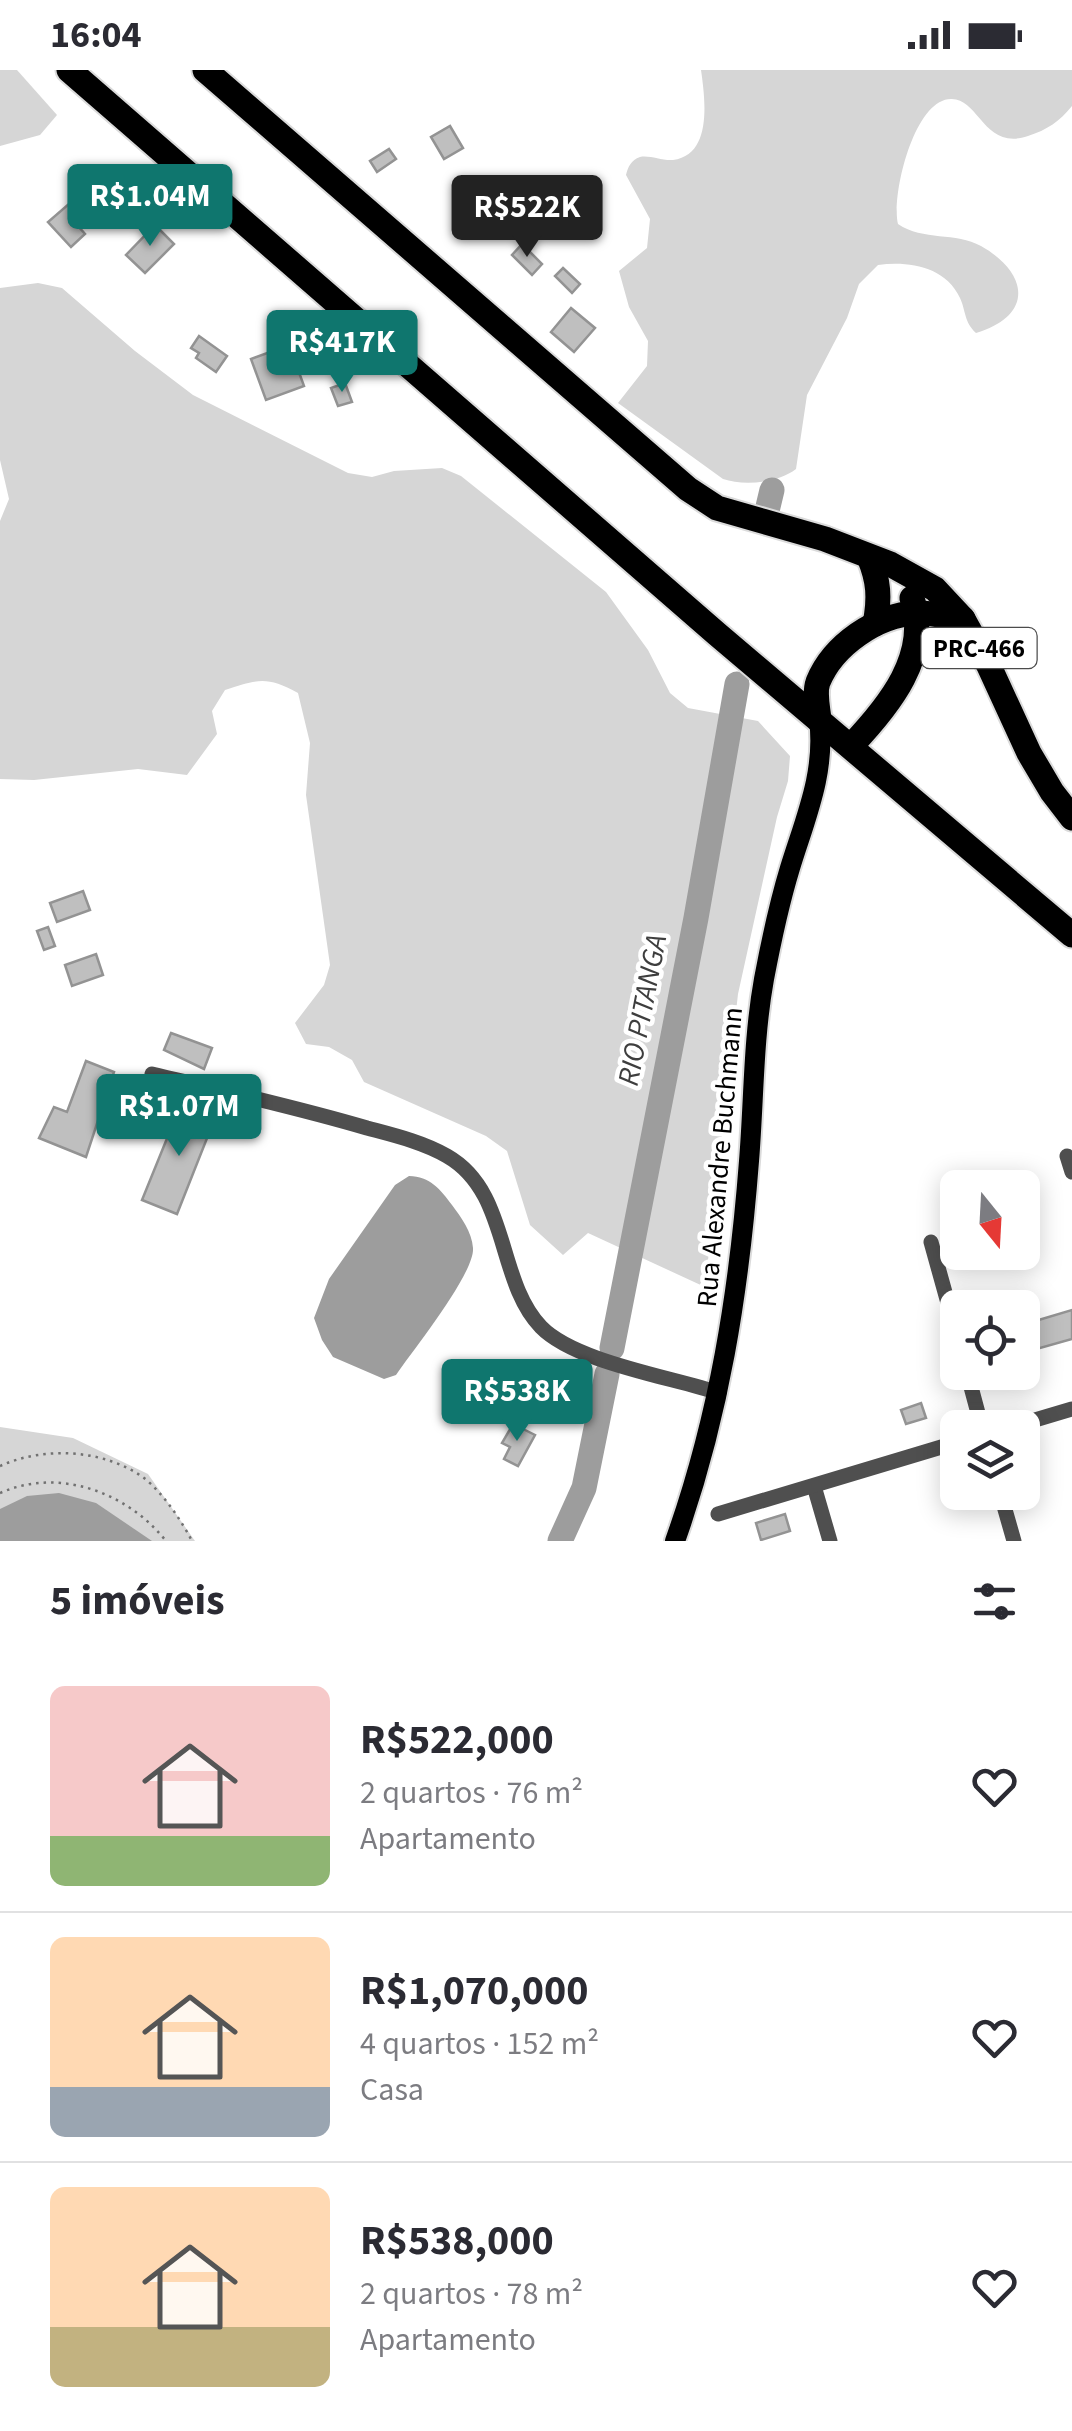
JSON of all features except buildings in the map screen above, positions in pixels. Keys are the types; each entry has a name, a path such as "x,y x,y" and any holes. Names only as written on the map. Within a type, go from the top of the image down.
{"highway":[{"path":"69,70 117,116 717,634 1072,935"},
{"name":"PRC-466","path":"205,70 688,489 718,508 824,539 880,560 935,589 963,619 1029,753 1072,818"},
{"path":"852,746 886,708 918,637 917,613 910,592 880,560"},
{"path":"875,624 880,560"},
{"path":"819,720 816,686 828,663 855,636 875,624 917,613 963,619"}],"main road":[{"name":"Rua Alexandre Buchmann","path":"675,1541 719,1393 737,1293 750,1159 755,1036 788,873 818,778 822,748 819,720"},
{"name":"Rua Alexandre Buchmann","path":"818,778 852,746"}],"street":[{"path":"152,1074 345,1121 447,1156 469,1174 486,1197 525,1302 540,1326 557,1339 596,1357 719,1393"},
{"path":"931,1242 944,1290"},
{"path":"1040,1418 1072,1409"},
{"path":"718,1514 940,1448"},
{"path":"814,1486 830,1541"},
{"path":"1005,1510 1014,1541"}],"path":[{"path":"0,1466 56,1452 115,1464 154,1488 192,1541"},
{"path":"0,1493 32,1482 81,1484 127,1506 166,1541"}],"shaded area":[{"path":"0,70 17,70 57,115 40,135 0,146"},
{"path":"701,70 1072,70 1072,106 1053,124 1028,136 1001,136 961,101 938,103 916,131 902,172 898,224 918,233 971,242 997,257 1016,281 1016,305 1008,316 976,333 953,287 935,272 913,265 878,265 859,284 847,318 807,395 796,469 761,482 723,479 618,403 647,366 648,341 629,307 619,271 647,248 650,219 626,175 630,164 640,157 673,160 695,148 704,124"},
{"path":"38,283 62,288 193,395 348,473 372,477 394,471 442,468 461,476 606,592 648,650 670,693 688,708 758,721 790,756 788,781 738,994 705,1287 588,1233 563,1255 530,1225 507,1151 486,1136 364,1082 352,1060 329,1047 306,1044 295,1023 324,985 330,965 306,795 310,743 298,693 262,681 225,690 212,711 217,734 187,775 138,769 34,780 0,779 0,521 9,499 0,460 0,288"},
{"path":"409,1176 429,1181 444,1194 466,1225 473,1248 464,1275 442,1312 396,1375 384,1379 333,1357 314,1318 329,1279 395,1185"},
{"path":"0,1427 73,1438 148,1474 195,1541 0,1541"},
{"path":"59,1493 96,1503 152,1541 0,1541 0,1509 27,1496"}],"waterway":[{"name":"RIO PITANGA","path":"767,511 772,490"},
{"name":"RIO PITANGA","path":"612,1348 737,684"},
{"name":"RIO PITANGA","path":"560,1541 584,1488 607,1374"}]}
